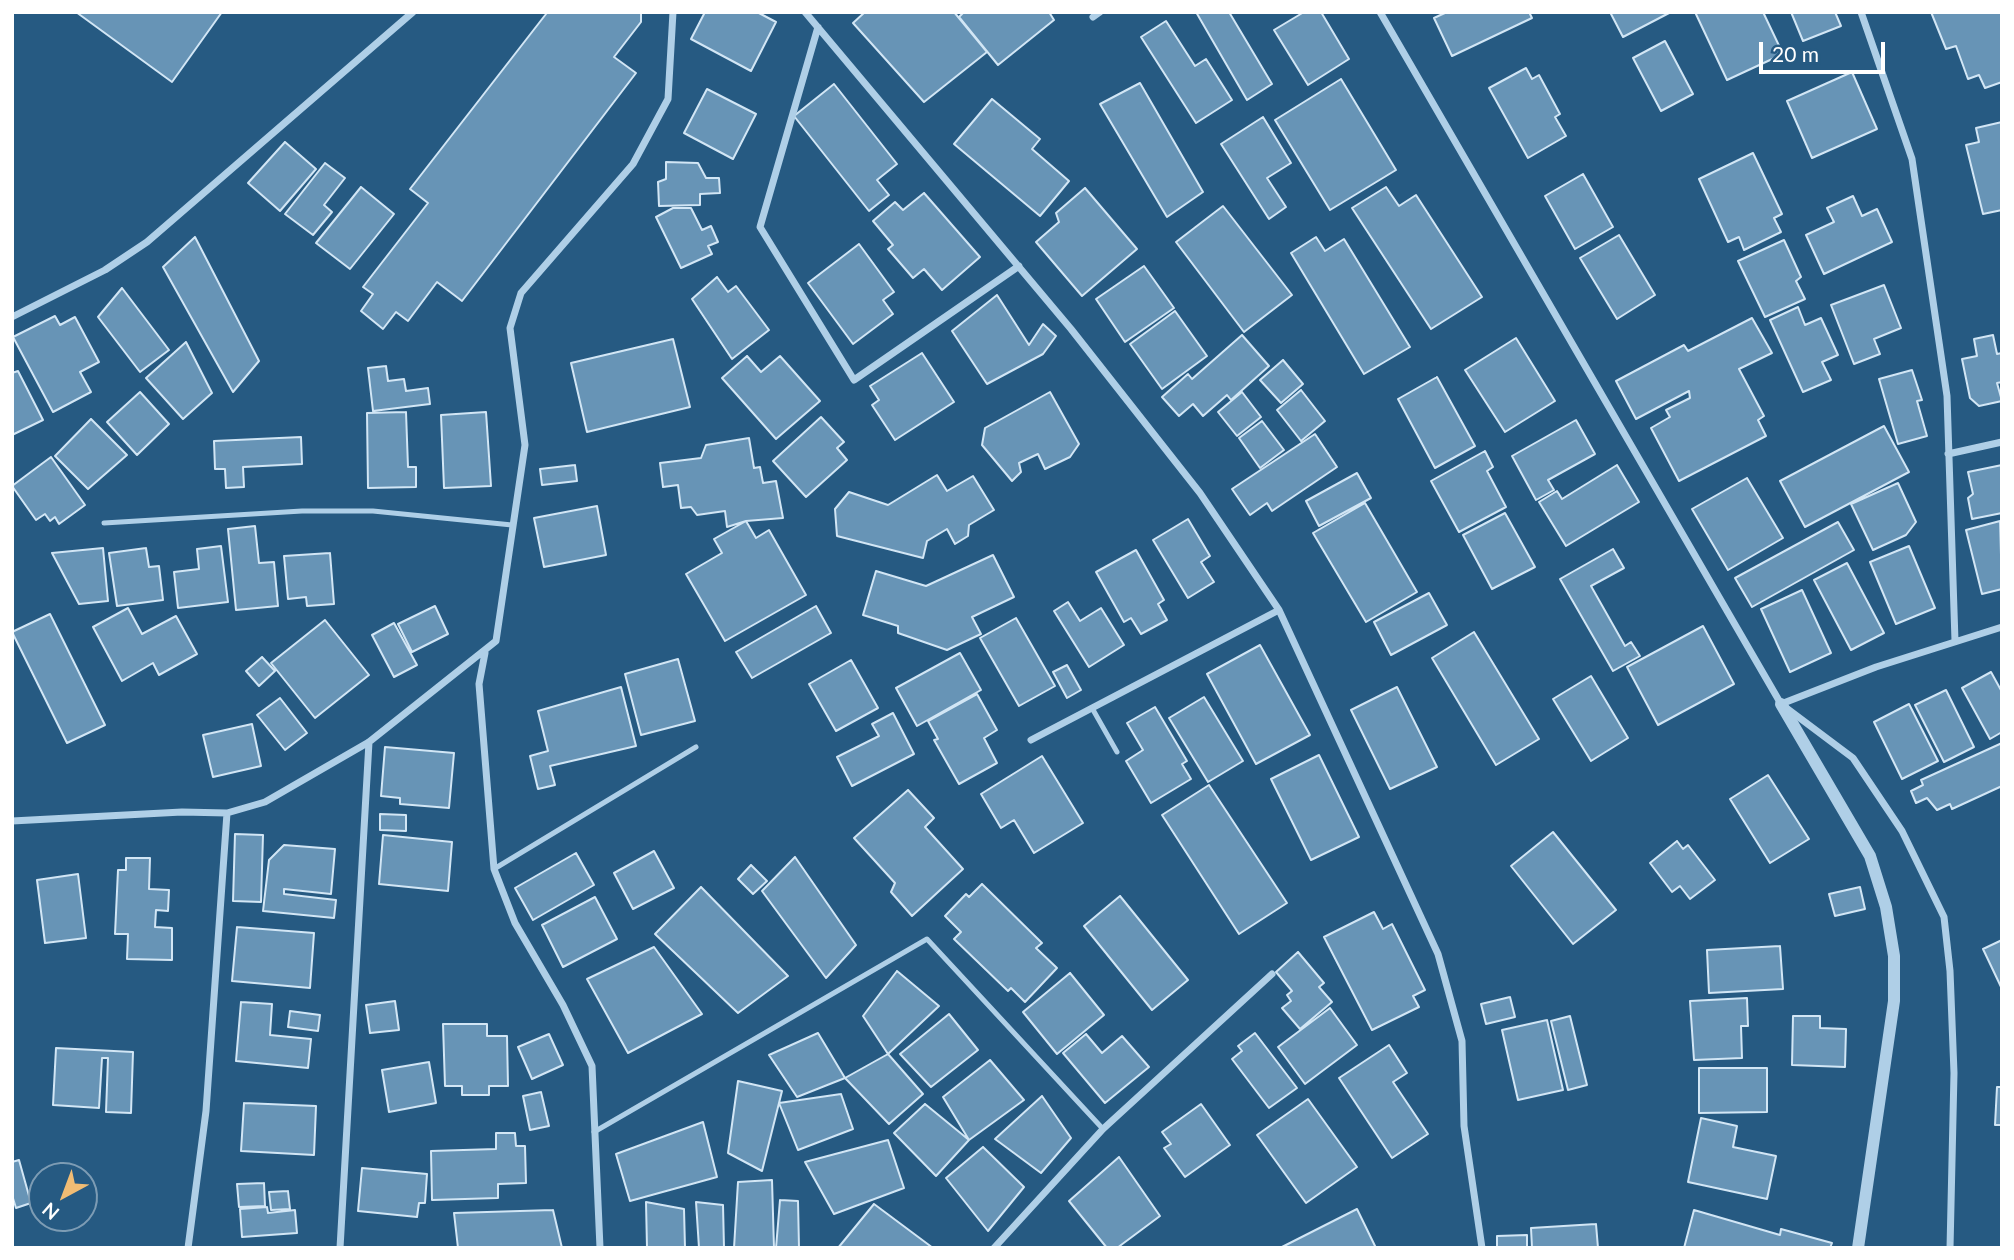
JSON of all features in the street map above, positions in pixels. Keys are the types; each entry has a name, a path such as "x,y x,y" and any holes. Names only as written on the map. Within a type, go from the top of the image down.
{"street":[{"path":"12,317 105,270 147,242 413,12"},
{"path":"12,821 182,812 227,813 265,802 369,742 496,642 525,445 510,328 521,293 634,164 667,99 673,12"},
{"path":"805,12 1019,267 1200,493 1279,610 1438,954 1462,1041 1464,1126 1482,1248"},
{"path":"1380,12 1870,856 1886,907 1895,956 1894,1001 1858,1248"},
{"path":"1861,12 1912,159 1947,396 1955,641"},
{"path":"818,27 760,228 854,380 1019,267"},
{"path":"1948,454 2002,442"},
{"path":"1031,740 1279,610"},
{"path":"1781,704 1955,641 2002,627"},
{"path":"485,652 479,684 494,869 515,923 563,1005 592,1066 600,1248"},
{"path":"1781,704 1853,758 1902,831 1944,917 1950,971 1954,1073 1950,1248"},
{"path":"341,1248 369,742"},
{"path":"188,1248 206,1111 227,813"},
{"path":"995,1248 1103,1129 1272,974"}],"lane":[{"path":"104,523 302,511 373,511 512,525"},
{"path":"1092,708 1117,752"},
{"path":"494,869 696,747"},
{"path":"594,1132 927,939 1103,1129"}],"building":[{"path":"76,12 222,12 172,82"},
{"path":"544,12 641,12 641,22 614,57 636,73 462,301 437,282 408,321 396,312 383,329 361,311 373,294 363,287 428,203 410,189 546,14"},
{"path":"705,12 757,12 776,22 751,71 691,39"},
{"path":"865,12 954,12 987,52 924,102 853,23"},
{"path":"964,12 1049,12 1054,20 998,65 959,17"},
{"path":"1196,12 1229,12 1272,84 1247,100"},
{"path":"1304,12 1321,12 1349,59 1308,85 1274,30"},
{"path":"1447,12 1529,12 1532,18 1452,56 1434,18"},
{"path":"1610,12 1671,12 1623,37"},
{"path":"1695,12 1763,12 1783,54 1727,80"},
{"path":"1791,12 1835,12 1841,26 1803,41"},
{"path":"1931,12 2002,12 2002,82 1985,88 1979,75 1968,79 1956,46 1946,49"},
{"path":"1166,21 1195,66 1206,59 1232,100 1196,123 1141,37"},
{"path":"1665,41 1693,94 1661,111 1633,58"},
{"path":"1526,68 1532,79 1539,75 1560,114 1555,117 1566,136 1528,158 1489,88"},
{"path":"1852,72 1877,129 1812,158 1787,101"},
{"path":"1341,79 1396,170 1330,210 1275,120"},
{"path":"1140,83 1203,192 1167,217 1100,104"},
{"path":"834,84 897,164 877,180 889,195 869,211 794,116"},
{"path":"707,89 756,114 733,159 684,133"},
{"path":"992,99 1040,139 1032,149 1069,181 1040,216 954,144"},
{"path":"1263,117 1291,163 1267,178 1286,207 1269,219 1221,144"},
{"path":"2002,122 2002,210 1983,214 1966,145 1979,142 1976,128"},
{"path":"285,142 316,169 280,211 248,183"},
{"path":"1753,153 1782,214 1774,218 1781,232 1744,250 1739,237 1728,242 1699,179"},
{"path":"666,162 698,163 706,178 719,178 720,193 700,194 700,205 659,206 658,182 666,179"},
{"path":"325,163 345,178 324,205 332,212 313,235 285,214"},
{"path":"1583,174 1613,227 1575,249 1545,196"},
{"path":"361,187 394,214 350,269 316,243"},
{"path":"1386,187 1399,206 1416,195 1482,297 1431,329 1352,208"},
{"path":"1085,188 1137,249 1082,296 1036,242 1059,222 1056,213"},
{"path":"924,193 980,257 942,290 924,269 913,278 888,249 893,245 873,221 895,202 903,210"},
{"path":"1853,196 1862,216 1877,209 1892,242 1824,274 1806,235 1834,222 1827,208"},
{"path":"1223,206 1292,295 1244,332 1176,242"},
{"path":"673,208 691,208 702,230 711,226 718,242 708,246 712,254 681,268 656,217"},
{"path":"1619,235 1655,295 1617,319 1580,258"},
{"path":"195,237 259,361 233,392 163,267"},
{"path":"1316,237 1325,251 1344,239 1410,347 1364,374 1291,253"},
{"path":"1784,240 1801,277 1796,281 1805,299 1765,317 1738,261"},
{"path":"859,244 894,292 883,300 893,314 853,344 808,283"},
{"path":"1144,266 1174,308 1125,342 1096,299"},
{"path":"717,277 728,292 736,286 769,330 732,359 692,299"},
{"path":"1884,285 1901,328 1874,339 1880,354 1854,364 1831,305"},
{"path":"122,288 169,350 140,372 98,317"},
{"path":"997,295 1029,345 1043,324 1056,336 1043,354 987,384 952,331"},
{"path":"1798,307 1805,325 1821,318 1838,355 1822,362 1831,380 1803,392 1770,320"},
{"path":"1175,311 1207,356 1162,389 1130,344"},
{"path":"55,316 60,325 75,317 99,362 80,372 91,392 53,412 13,337"},
{"path":"1752,318 1772,353 1739,369 1764,416 1758,420 1766,436 1679,481 1651,428 1670,417 1666,410 1690,398 1689,391 1636,419 1616,381 1684,345 1688,351"},
{"path":"1242,335 1269,366 1231,400 1227,395 1203,416 1193,404 1179,416 1162,397 1188,374 1192,379"},
{"path":"1993,335 1997,354 2002,353 2002,382 1997,383 2002,401 1979,406 1970,398 1962,359 1977,356 1974,339"},
{"path":"1516,338 1555,401 1505,432 1465,370"},
{"path":"673,339 690,407 587,432 571,363"},
{"path":"186,342 212,393 183,419 146,378"},
{"path":"922,353 954,402 895,440 872,405 879,400 870,386"},
{"path":"747,356 761,372 780,356 820,401 776,439 722,378"},
{"path":"1283,360 1303,384 1281,403 1260,380"},
{"path":"386,366 388,381 404,379 406,391 428,388 430,404 373,411 368,368"},
{"path":"1912,370 1922,400 1917,401 1927,436 1898,444 1879,379"},
{"path":"18,371 43,420 12,435 12,373"},
{"path":"1437,377 1475,446 1435,468 1398,399"},
{"path":"1301,390 1325,421 1301,441 1277,410"},
{"path":"140,392 169,424 137,455 107,422"},
{"path":"1050,392 1079,444 1070,457 1045,469 1038,454 1019,463 1021,472 1012,481 982,445 985,428"},
{"path":"1242,392 1261,417 1237,436 1218,412"},
{"path":"406,412 408,467 416,467 416,487 368,488 367,413"},
{"path":"486,412 491,486 444,488 441,415"},
{"path":"821,417 844,442 837,448 847,460 806,497 773,461"},
{"path":"91,419 127,455 88,489 55,456"},
{"path":"1576,420 1595,454 1548,480 1554,490 1536,500 1512,456"},
{"path":"1262,421 1284,450 1260,468 1239,438"},
{"path":"1884,426 1909,472 1805,527 1780,481"},
{"path":"1315,434 1337,467 1272,511 1267,503 1250,515 1232,489"},
{"path":"301,437 302,464 243,467 244,487 226,488 225,469 215,469 214,441"},
{"path":"749,438 754,468 760,467 763,483 776,481 783,518 746,521 727,527 725,511 697,515 691,507 681,508 678,485 663,487 660,463 701,458 706,445"},
{"path":"1485,451 1493,467 1487,471 1506,507 1459,532 1431,481"},
{"path":"51,457 85,505 59,524 55,517 50,521 45,514 36,520 12,486"},
{"path":"575,465 577,481 542,485 540,469"},
{"path":"1617,465 1639,502 1566,546 1539,502 1557,491 1562,499"},
{"path":"2002,465 2002,513 1972,519 1968,498 1973,494 1968,472"},
{"path":"1357,473 1371,498 1319,526 1306,501"},
{"path":"937,475 947,491 973,476 994,510 969,525 968,536 955,544 947,529 927,541 923,558 837,536 835,509 849,492 888,505"},
{"path":"1747,478 1783,538 1728,570 1692,509"},
{"path":"1898,483 1916,522 1906,535 1873,550 1851,504"},
{"path":"1365,503 1417,592 1366,622 1313,533"},
{"path":"597,506 606,555 544,567 534,518"},
{"path":"1505,513 1535,567 1492,589 1463,535"},
{"path":"1188,519 1210,556 1201,562 1214,582 1188,598 1153,540"},
{"path":"746,521 756,538 769,530 806,595 725,641 686,574 722,553 714,539"},
{"path":"2000,521 2002,589 1982,594 1966,530"},
{"path":"1838,522 1854,550 1752,607 1735,578"},
{"path":"255,526 259,563 274,562 278,606 236,610 228,529"},
{"path":"221,546 228,602 178,608 174,572 199,569 197,549"},
{"path":"1909,546 1935,608 1896,624 1870,562"},
{"path":"103,548 108,601 79,604 52,553"},
{"path":"146,548 149,567 159,566 163,600 117,606 109,553"},
{"path":"1613,549 1624,568 1591,586 1625,646 1631,642 1640,656 1613,671 1560,579"},
{"path":"1136,550 1164,600 1158,604 1167,620 1141,634 1131,618 1124,622 1096,572"},
{"path":"330,553 334,604 307,606 306,597 288,599 284,556"},
{"path":"993,555 1014,597 972,617 981,634 947,650 898,633 898,626 863,615 876,571 926,586"},
{"path":"1847,563 1884,633 1851,650 1814,580"},
{"path":"1802,590 1831,653 1790,672 1761,609"},
{"path":"1429,593 1447,625 1391,655 1374,622"},
{"path":"1068,602 1080,621 1101,608 1124,645 1089,667 1054,611"},
{"path":"435,606 448,634 412,652 398,624"},
{"path":"816,606 831,633 752,678 736,652"},
{"path":"128,608 142,634 176,616 197,654 159,675 153,663 122,681 93,627"},
{"path":"50,614 105,725 67,743 12,632"},
{"path":"1016,618 1055,686 1019,706 980,638"},
{"path":"325,620 369,675 315,718 271,663"},
{"path":"394,623 417,665 394,677 372,635"},
{"path":"1703,626 1734,684 1658,725 1627,667"},
{"path":"1474,632 1539,739 1496,765 1432,658"},
{"path":"1260,645 1310,735 1256,764 1207,674"},
{"path":"960,653 981,690 917,726 896,688"},
{"path":"262,657 275,671 259,686 246,671"},
{"path":"678,659 695,721 641,735 625,674"},
{"path":"851,660 878,708 836,731 809,684"},
{"path":"1067,665 1081,690 1067,698 1053,672"},
{"path":"1991,672 2002,692 2002,732 1990,739 1962,688"},
{"path":"1591,676 1628,738 1591,761 1553,699"},
{"path":"621,687 636,746 550,766 555,785 538,789 530,756 548,751 538,711"},
{"path":"1397,687 1437,767 1390,789 1351,710"},
{"path":"1946,690 1974,747 1944,762 1915,705"},
{"path":"977,694 997,730 984,738 997,763 959,784 934,740 938,739 928,721"},
{"path":"1204,697 1243,761 1208,782 1169,718"},
{"path":"280,698 307,733 285,750 257,715"},
{"path":"1909,704 1938,761 1902,779 1874,722"},
{"path":"1155,707 1187,761 1182,764 1191,779 1151,803 1126,761 1143,750 1127,723"},
{"path":"893,713 914,754 852,786 837,757 879,736 872,724"},
{"path":"252,724 261,766 213,777 203,735"},
{"path":"2002,743 2002,786 1952,809 1950,804 1937,810 1927,798 1916,803 1911,791 1923,785 1921,780"},
{"path":"385,747 454,753 449,808 400,804 400,798 381,796"},
{"path":"1319,755 1359,837 1311,860 1271,779"},
{"path":"1042,756 1083,823 1034,853 1014,820 1001,828 981,794"},
{"path":"1768,775 1809,839 1770,863 1730,799"},
{"path":"1209,785 1287,903 1239,934 1162,815"},
{"path":"908,790 934,818 925,827 963,869 912,916 891,892 895,883 854,838"},
{"path":"380,814 406,815 406,831 380,830"},
{"path":"1553,832 1616,910 1573,944 1511,866"},
{"path":"235,834 263,835 261,902 233,901"},
{"path":"383,835 452,842 448,891 379,884"},
{"path":"1677,841 1683,849 1688,845 1715,880 1690,899 1680,886 1672,892 1650,863"},
{"path":"284,845 335,849 331,894 284,889 284,894 336,900 334,918 263,911 269,860"},
{"path":"654,851 674,888 633,909 614,873"},
{"path":"576,853 594,885 533,920 515,888"},
{"path":"795,857 856,945 826,978 762,891"},
{"path":"126,858 150,858 149,889 169,890 168,911 156,910 155,927 172,928 172,960 127,959 128,934 115,934 118,870 126,870"},
{"path":"751,865 767,881 753,894 738,879"},
{"path":"78,874 86,938 45,943 37,880"},
{"path":"982,884 1042,943 1036,948 1057,968 1025,1002 1011,988 1008,991 954,939 961,932 945,916 966,894 969,897"},
{"path":"701,887 788,976 738,1013 655,934"},
{"path":"1860,887 1865,909 1835,916 1829,894"},
{"path":"1120,896 1188,980 1152,1010 1084,926"},
{"path":"595,897 617,939 563,967 542,925"},
{"path":"1374,912 1383,929 1392,924 1425,990 1413,996 1419,1007 1372,1030 1324,937"},
{"path":"237,927 314,933 310,988 232,981"},
{"path":"2002,940 2002,989 1983,949"},
{"path":"1780,946 1783,989 1709,993 1707,950"},
{"path":"654,947 702,1014 628,1053 587,979"},
{"path":"1298,952 1324,983 1319,987 1332,1002 1300,1029 1282,1008 1291,1001 1287,995 1292,991 1276,972"},
{"path":"897,971 939,1006 888,1054 863,1016"},
{"path":"1070,973 1104,1015 1057,1054 1023,1012"},
{"path":"1510,997 1515,1017 1486,1024 1481,1004"},
{"path":"1747,998 1748,1026 1741,1026 1742,1058 1694,1060 1690,1001"},
{"path":"395,1001 399,1030 370,1033 366,1005"},
{"path":"241,1002 272,1004 270,1035 311,1039 308,1068 236,1061"},
{"path":"1330,1008 1357,1045 1305,1084 1278,1047"},
{"path":"290,1011 320,1015 318,1031 288,1027"},
{"path":"949,1014 978,1050 931,1087 900,1054"},
{"path":"1570,1016 1587,1085 1568,1090 1551,1021"},
{"path":"1793,1016 1820,1016 1820,1028 1846,1029 1845,1067 1792,1065"},
{"path":"1547,1020 1563,1090 1518,1100 1502,1030"},
{"path":"443,1024 487,1024 487,1036 507,1036 508,1086 489,1086 489,1095 462,1095 462,1086 445,1086"},
{"path":"818,1033 845,1078 797,1097 769,1055"},
{"path":"1255,1033 1297,1088 1269,1108 1232,1059 1242,1051 1238,1046"},
{"path":"549,1034 563,1065 532,1079 518,1047"},
{"path":"1086,1034 1102,1053 1122,1036 1149,1067 1105,1103 1063,1053"},
{"path":"1389,1045 1407,1073 1393,1082 1428,1134 1392,1158 1339,1078"},
{"path":"56,1048 133,1052 131,1113 106,1112 108,1058 102,1058 99,1108 53,1105"},
{"path":"888,1054 923,1094 889,1124 845,1078"},
{"path":"990,1060 1024,1100 969,1140 943,1097"},
{"path":"429,1062 436,1103 389,1112 382,1070"},
{"path":"1699,1068 1767,1068 1767,1112 1699,1113"},
{"path":"738,1081 782,1091 762,1171 728,1153"},
{"path":"1997,1087 2002,1087 2002,1125 1995,1125"},
{"path":"541,1092 549,1126 530,1130 523,1096"},
{"path":"841,1094 853,1129 798,1150 779,1103"},
{"path":"1042,1096 1071,1138 1041,1173 995,1139"},
{"path":"1308,1099 1357,1167 1306,1203 1257,1135"},
{"path":"244,1103 316,1106 314,1155 241,1151"},
{"path":"925,1104 969,1140 936,1176 894,1133"},
{"path":"1201,1104 1230,1145 1185,1177 1164,1148 1171,1144 1162,1132"},
{"path":"1701,1118 1737,1126 1733,1147 1776,1156 1767,1199 1688,1182"},
{"path":"703,1122 717,1177 630,1201 616,1154"},
{"path":"496,1133 515,1133 516,1146 525,1146 526,1183 498,1184 498,1198 432,1200 431,1151 496,1149"},
{"path":"888,1140 904,1188 834,1214 805,1162"},
{"path":"983,1147 1024,1187 988,1231 946,1178"},
{"path":"1119,1157 1160,1216 1117,1248 1107,1248 1069,1201"},
{"path":"19,1160 28,1192 28,1204 16,1208 12,1195 12,1162"},
{"path":"362,1168 427,1174 425,1203 419,1203 417,1217 358,1211"},
{"path":"772,1180 774,1248 734,1248 738,1182"},
{"path":"264,1183 265,1206 239,1207 237,1184"},
{"path":"288,1191 290,1209 271,1210 269,1192"},
{"path":"780,1200 798,1201 799,1248 776,1248"},
{"path":"646,1202 684,1209 685,1248 647,1248"},
{"path":"696,1202 723,1205 724,1248 699,1248"},
{"path":"874,1204 933,1248 838,1248"},
{"path":"267,1207 268,1213 295,1210 297,1233 242,1237 240,1209"},
{"path":"1357,1209 1376,1248 1280,1248"},
{"path":"553,1210 562,1248 458,1248 454,1213"},
{"path":"1694,1210 1780,1235 1781,1229 1832,1243 1830,1248 1684,1248"},
{"path":"1596,1224 1598,1248 1532,1248 1531,1228"},
{"path":"1527,1235 1527,1248 1497,1248 1497,1236"}]}
